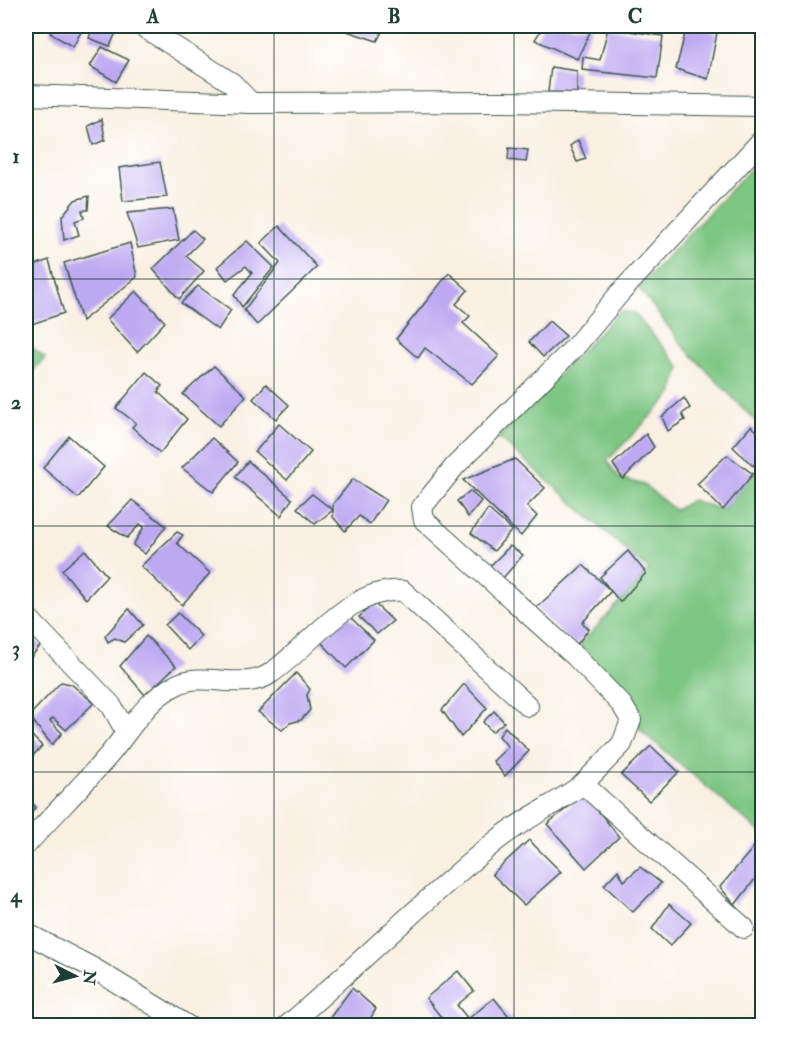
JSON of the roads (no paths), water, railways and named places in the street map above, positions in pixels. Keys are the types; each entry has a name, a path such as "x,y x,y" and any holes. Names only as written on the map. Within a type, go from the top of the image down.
{"street":[{"path":"142,26 232,83 251,103"},
{"path":"26,95 251,103 503,102 762,106"},
{"path":"287,1026 351,972 405,920 494,842 583,784 622,744 632,720 622,705 575,656 424,520 422,507 455,466 574,348 620,293 762,140"},
{"path":"26,845 110,754 141,711 180,683 258,680 271,673 339,614 364,599 387,590 403,591 528,706"},
{"path":"26,616 111,705 126,732"},
{"path":"583,784 744,928"},
{"path":"26,933 93,968 188,1026"}]}
